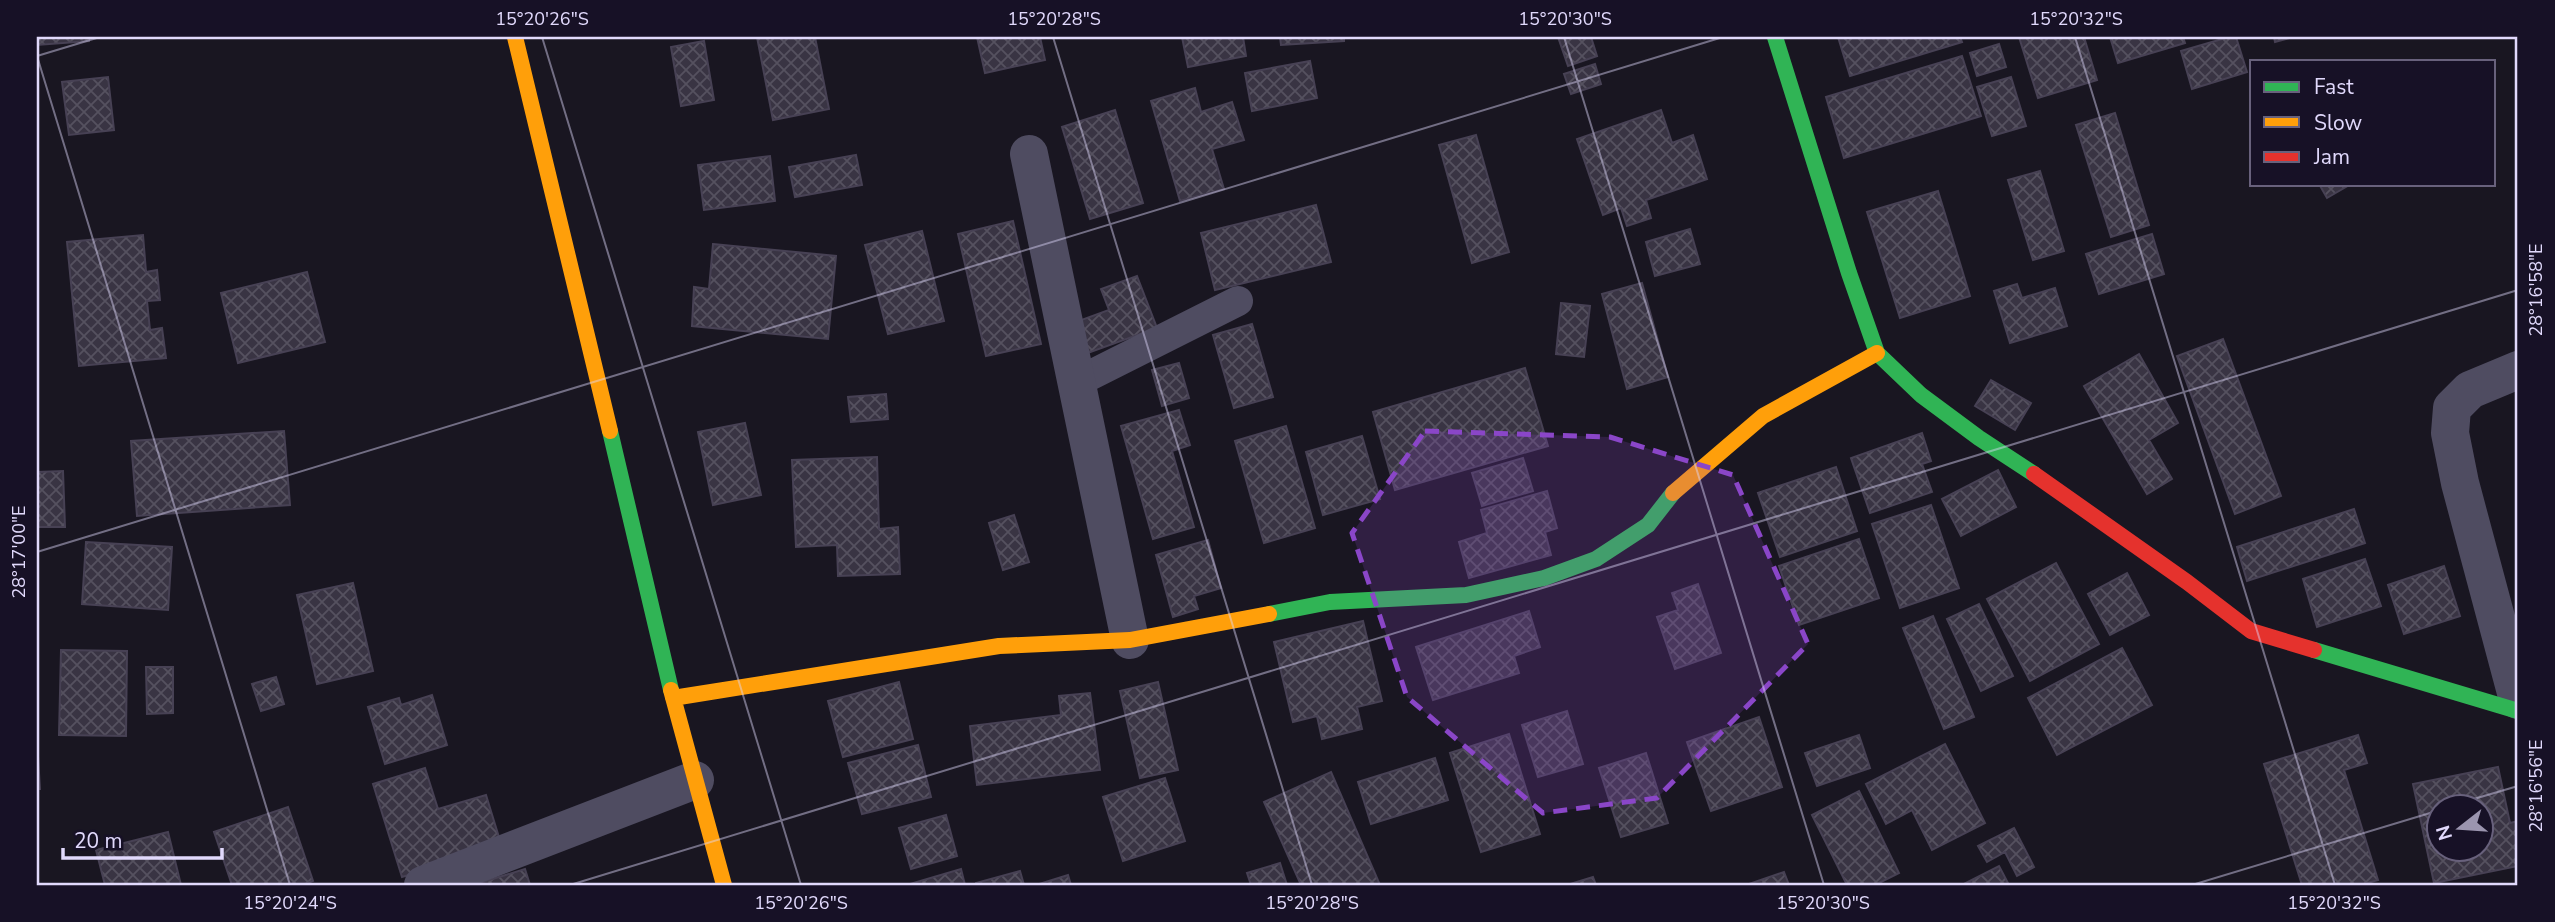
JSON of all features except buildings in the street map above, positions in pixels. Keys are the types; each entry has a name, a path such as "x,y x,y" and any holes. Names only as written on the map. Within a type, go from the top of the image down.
{"street":[{"path":"515,37 673,698 724,885"},
{"path":"1776,37 1877,353 1930,402 2187,582 2251,631 2518,711"},
{"path":"1029,155 1130,639"},
{"path":"673,698 999,646 1130,639 1330,602 1466,595 1544,578 1596,559 1647,525 1676,489 1763,416 1877,353"},
{"path":"2518,370 2470,390 2452,408 2450,433 2460,483 2518,700"},
{"path":"423,885 695,780"}],"lane":[{"path":"1075,383 1238,300"}],"highlighted area":[{"path":"1425,431 1610,437 1733,475 1808,644 1657,798 1543,813 1407,697 1352,533"}],"traffic: fast":[{"path":"1775,37 1877,353 1921,395 2034,474"},
{"path":"610,431 671,690"},
{"path":"1269,614 1330,602 1466,595 1544,578 1596,559 1648,525 1673,493"},
{"path":"2314,650 2518,711"}],"traffic: slow":[{"path":"515,37 610,431"},
{"path":"1673,493 1763,416 1877,353"},
{"path":"673,698 999,646 1130,640 1269,614"},
{"path":"671,690 724,885"}],"traffic: jam":[{"path":"2034,474 2187,582 2251,631 2314,650"}]}
